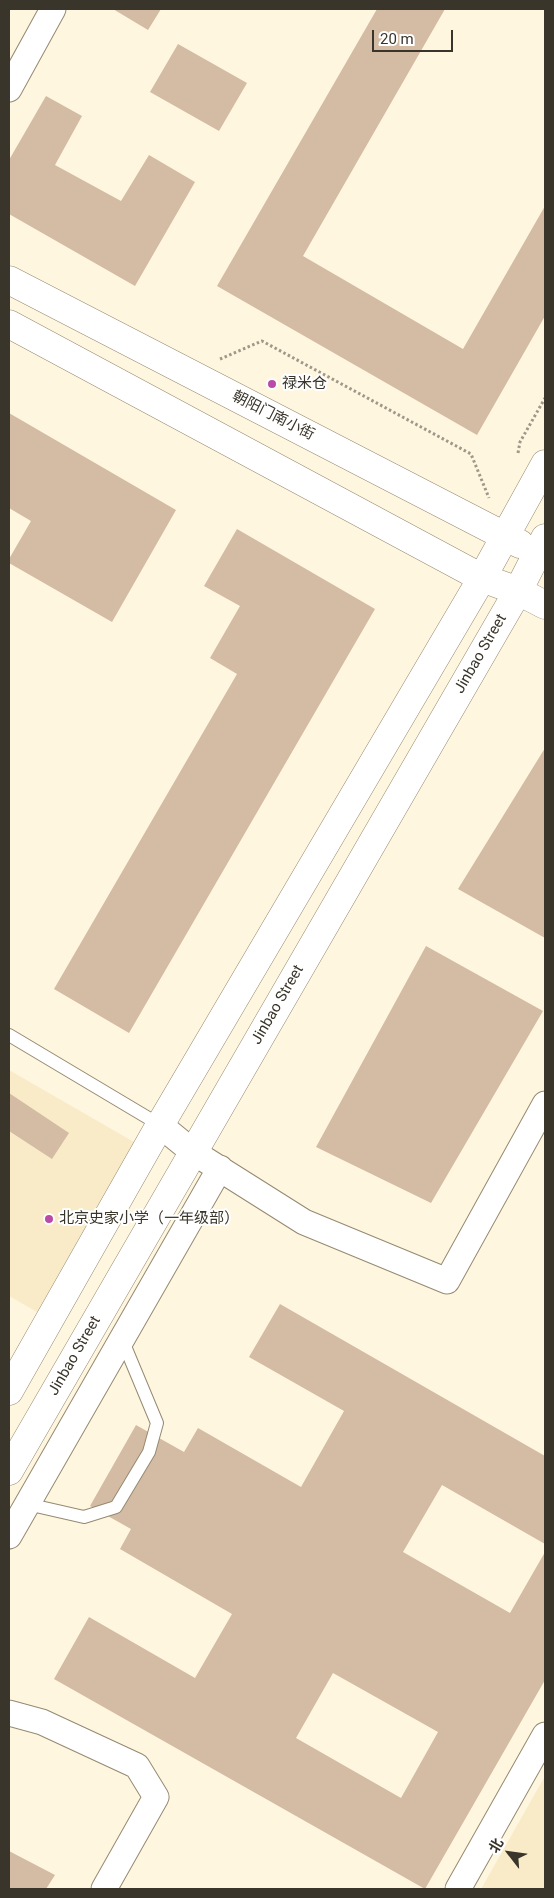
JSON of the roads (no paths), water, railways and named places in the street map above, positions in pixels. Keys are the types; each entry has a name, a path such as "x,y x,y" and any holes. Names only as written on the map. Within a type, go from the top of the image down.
{"main road":[{"name":"朝阳门南小街","path":"9,280 505,535 542,550"},
{"path":"9,324 482,578 518,591 545,605"},
{"path":"9,1391 160,1125 482,578 545,464"},
{"name":"Jinbao Street","path":"9,1471 542,550"}],"street":[{"path":"9,89 18,49 53,9"},
{"path":"160,1125 193,1152 304,1222 447,1282 545,1104"},
{"path":"9,1536 220,1168"},
{"path":"9,1713 42,1722 137,1766 156,1797 104,1889"},
{"path":"458,1889 545,1735"}],"lane":[{"path":"9,1035 160,1125"},
{"path":"27,1504 84,1517 116,1506 149,1452 157,1423 122,1339"}],"place":[{"name":"禄米仓","path":"272,384"},
{"name":"北京史家小学（一年级部）","path":"49,1219"}]}
